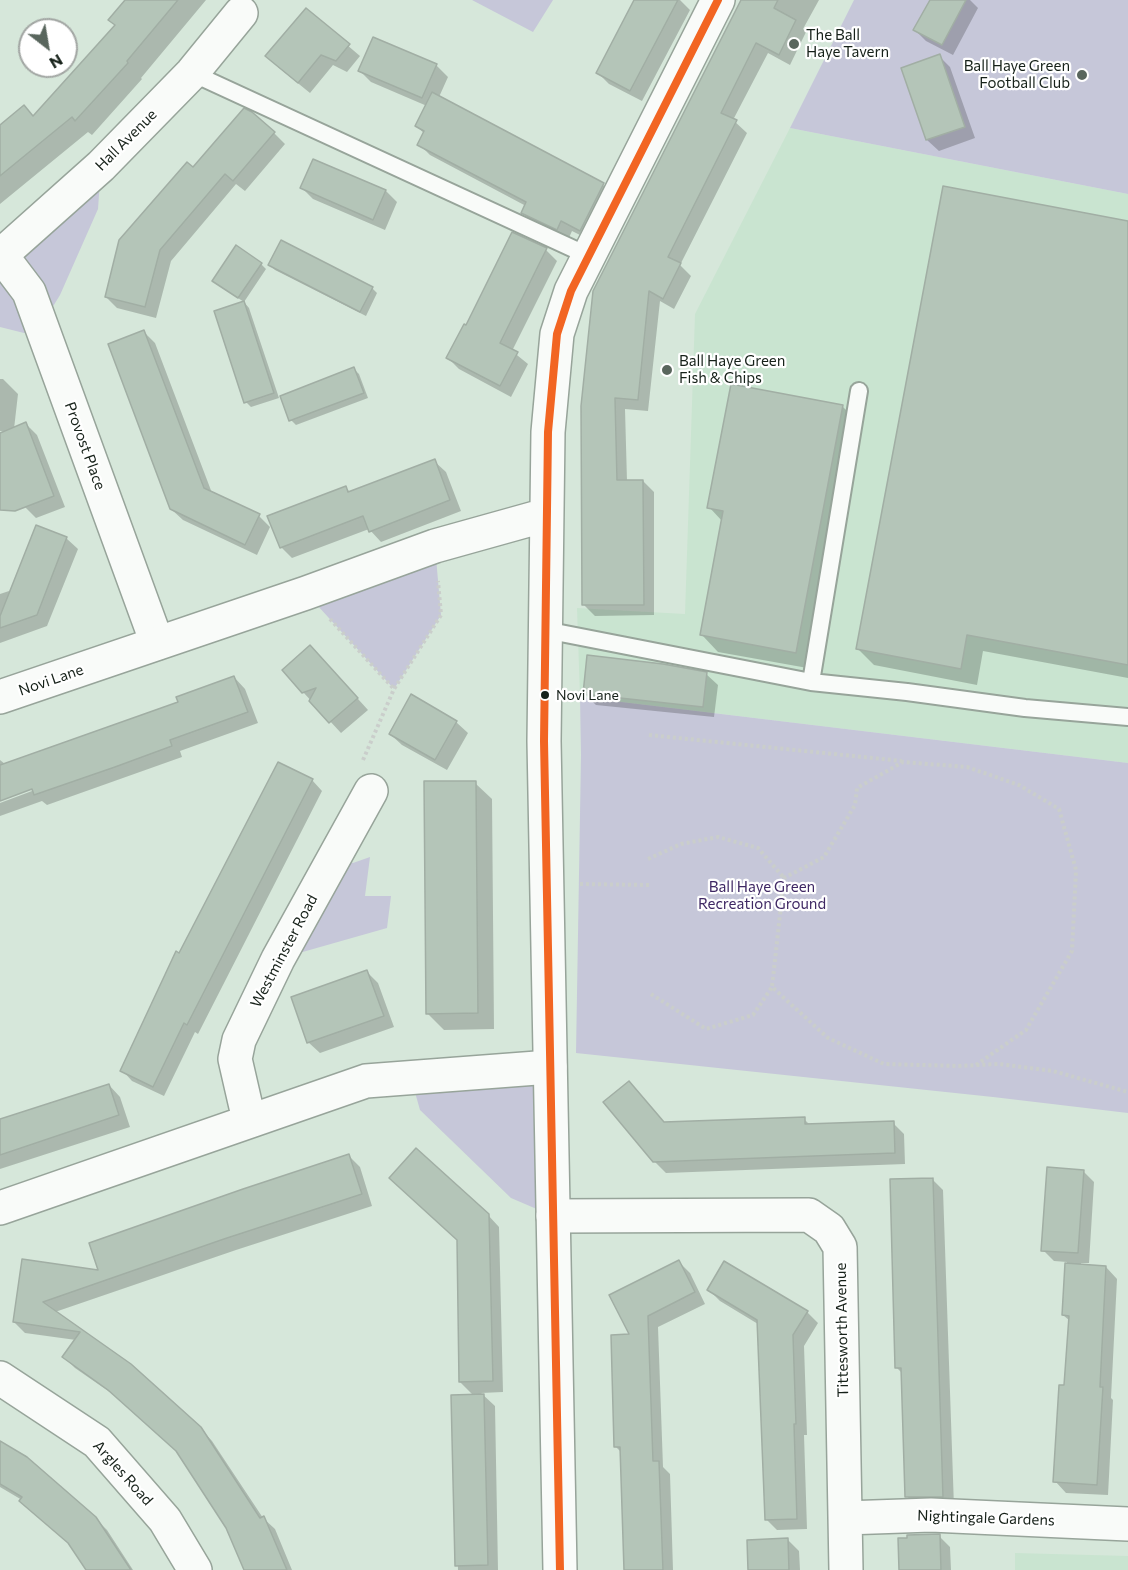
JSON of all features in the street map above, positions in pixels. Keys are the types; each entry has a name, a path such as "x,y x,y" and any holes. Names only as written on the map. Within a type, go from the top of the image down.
{"street":[{"path":"560,1570 544,741 548,432 557,334 571,291 718,0"},
{"name":"Hall Avenue","path":"1,256 102,166 192,73 241,13"},
{"name":"Provost Place","path":"1,256 29,292 157,643"},
{"name":"Novi Lane","path":"0,697 306,593 435,546 546,515"},
{"name":"Westminster Road","path":"249,1120 235,1059 238,1040 278,959 371,791"},
{"path":"0,1208 366,1081 550,1066"},
{"name":"Tittesworth Avenue","path":"553,1216 809,1215 829,1229 840,1247 846,1570"},
{"name":"Argles Road","path":"0,1378 97,1442 165,1520 195,1570"},
{"name":"Nightingale Gardens","path":"844,1518 931,1515 1128,1524"}],"lane":[{"path":"192,73 589,256"},
{"path":"811,682 859,391"},
{"path":"545,630 811,682 1025,708 1128,717"}],"path":[{"path":"371,791 360,766 394,689 441,615 435,546"},
{"path":"306,593 394,689"},
{"path":"649,735 967,767 1019,785 1059,808 1076,870 1072,951 1026,1030 976,1065"},
{"path":"784,878 824,857 855,805 857,788 903,762"},
{"path":"648,859 681,844 718,837 758,848 784,878 771,987 753,1015 706,1029 651,994"},
{"path":"547,883 649,885"},
{"path":"771,987 828,1038 884,1064 999,1064 1053,1071 1128,1092"}],"shaded area":[{"path":"790,128 1128,194 1128,763 580,697 577,608 685,614 695,314"},
{"path":"1015,1553 1128,1556 1128,1570 1015,1570"}],"green space":[{"path":"472,0 553,0 533,32"},
{"name":"Ball Haye Green Football Club","path":"854,0 1128,0 1128,194 790,128"},
{"path":"101,166 98,209 60,295 41,326 24,333 0,327 0,256"},
{"path":"435,546 441,615 394,689 306,593"},
{"name":"Ball Haye Green Recreation Ground","path":"580,697 1128,763 1128,1113 576,1053"},
{"path":"335,855 353,863 370,857 365,896 391,896 387,928 278,959"},
{"path":"550,1067 553,1216 511,1198 420,1110 411,1078"}],"building":[{"path":"125,0 178,0 127,61 128,63 75,121 72,117 0,176 0,125 24,105 33,116 67,78 78,78 78,66 115,25 108,20"},
{"path":"634,0 678,0 630,91 596,73"},
{"path":"741,0 778,0 774,8 796,20 779,55 756,43 721,113 737,120 668,257 681,263 663,299 649,291 638,400 615,398 617,480 643,480 644,605 582,605 581,406 593,291"},
{"path":"930,0 966,0 942,45 913,30"},
{"path":"306,8 350,44 336,61 321,55 298,83 265,56"},
{"path":"373,37 437,64 422,98 358,71"},
{"path":"940,54 965,127 926,140 901,68"},
{"path":"432,92 604,183 580,231 561,221 557,230 521,213 526,202 417,145 424,131 415,126"},
{"path":"244,108 275,132 233,181 225,174 160,250 145,307 105,297 119,240 187,162 193,167"},
{"path":"313,159 386,190 373,220 300,188"},
{"path":"943,186 1128,221 1128,665 967,635 961,669 856,649"},
{"path":"512,232 547,248 500,343 518,352 500,386 446,358 464,324 466,325"},
{"path":"281,240 373,287 360,312 268,265"},
{"path":"236,245 262,263 238,298 212,281"},
{"path":"244,301 274,393 244,403 214,311"},
{"path":"144,330 204,488 260,514 245,545 170,509 108,344"},
{"path":"354,367 364,393 289,421 280,396"},
{"path":"731,384 843,405 796,653 700,635 723,511 707,508"},
{"path":"26,422 54,496 15,511 0,510 0,433"},
{"path":"435,459 450,500 369,532 363,516 280,548 267,516 346,486 348,492"},
{"path":"36,525 67,537 37,615 0,628 0,616"},
{"path":"310,645 358,698 329,723 309,701 316,688 302,693 282,670"},
{"path":"587,655 707,672 703,707 583,694"},
{"path":"234,676 248,712 170,740 172,746 115,767 34,795 32,789 0,801 0,765 178,702 176,697"},
{"path":"411,694 457,721 435,760 389,734"},
{"path":"278,762 313,779 187,1025 184,1023 153,1087 120,1071 176,951 179,953"},
{"path":"424,781 476,781 478,1013 426,1014"},
{"path":"367,970 384,1016 307,1043 291,997"},
{"path":"629,1081 664,1122 805,1117 805,1124 894,1121 895,1153 653,1162 603,1102"},
{"path":"109,1084 119,1115 0,1155 0,1119"},
{"path":"416,1148 489,1214 493,1381 459,1382 457,1240 389,1178"},
{"path":"349,1154 362,1194 43,1302 131,1364 201,1427 260,1518 264,1516 287,1570 244,1570 226,1528 176,1451 108,1390 62,1357 80,1332 13,1322 22,1259 98,1270 89,1243"},
{"path":"1047,1167 1084,1170 1078,1253 1041,1251"},
{"path":"933,1178 943,1497 905,1497 901,1368 895,1368 890,1179"},
{"path":"679,1260 695,1292 648,1316 653,1461 659,1461 663,1570 624,1570 620,1447 614,1447 611,1335 629,1334 609,1295"},
{"path":"724,1261 808,1311 793,1335 797,1519 765,1520 757,1320 707,1290"},
{"path":"1065,1263 1106,1266 1100,1387 1103,1387 1097,1485 1053,1482 1059,1385 1064,1385 1069,1316 1062,1315"},
{"path":"484,1394 488,1565 455,1566 451,1395"},
{"path":"0,1441 27,1457 96,1517 131,1570 86,1570 68,1543 19,1501 22,1497 0,1484"},
{"path":"940,1534 941,1570 899,1570 898,1538 907,1538 907,1535"},
{"path":"788,1538 789,1570 748,1570 747,1540"}],"transit line":[{"path":"560,1570 544,741 548,432 557,334 571,291 718,0"}],"place":[{"name":"The Ball Haye Tavern","path":"794,44"},
{"name":"Ball Haye Green Football Club","path":"1082,75"},
{"name":"Ball Haye Green Fish & Chips","path":"667,370"},
{"name":"Novi Lane","path":"545,695"}]}
